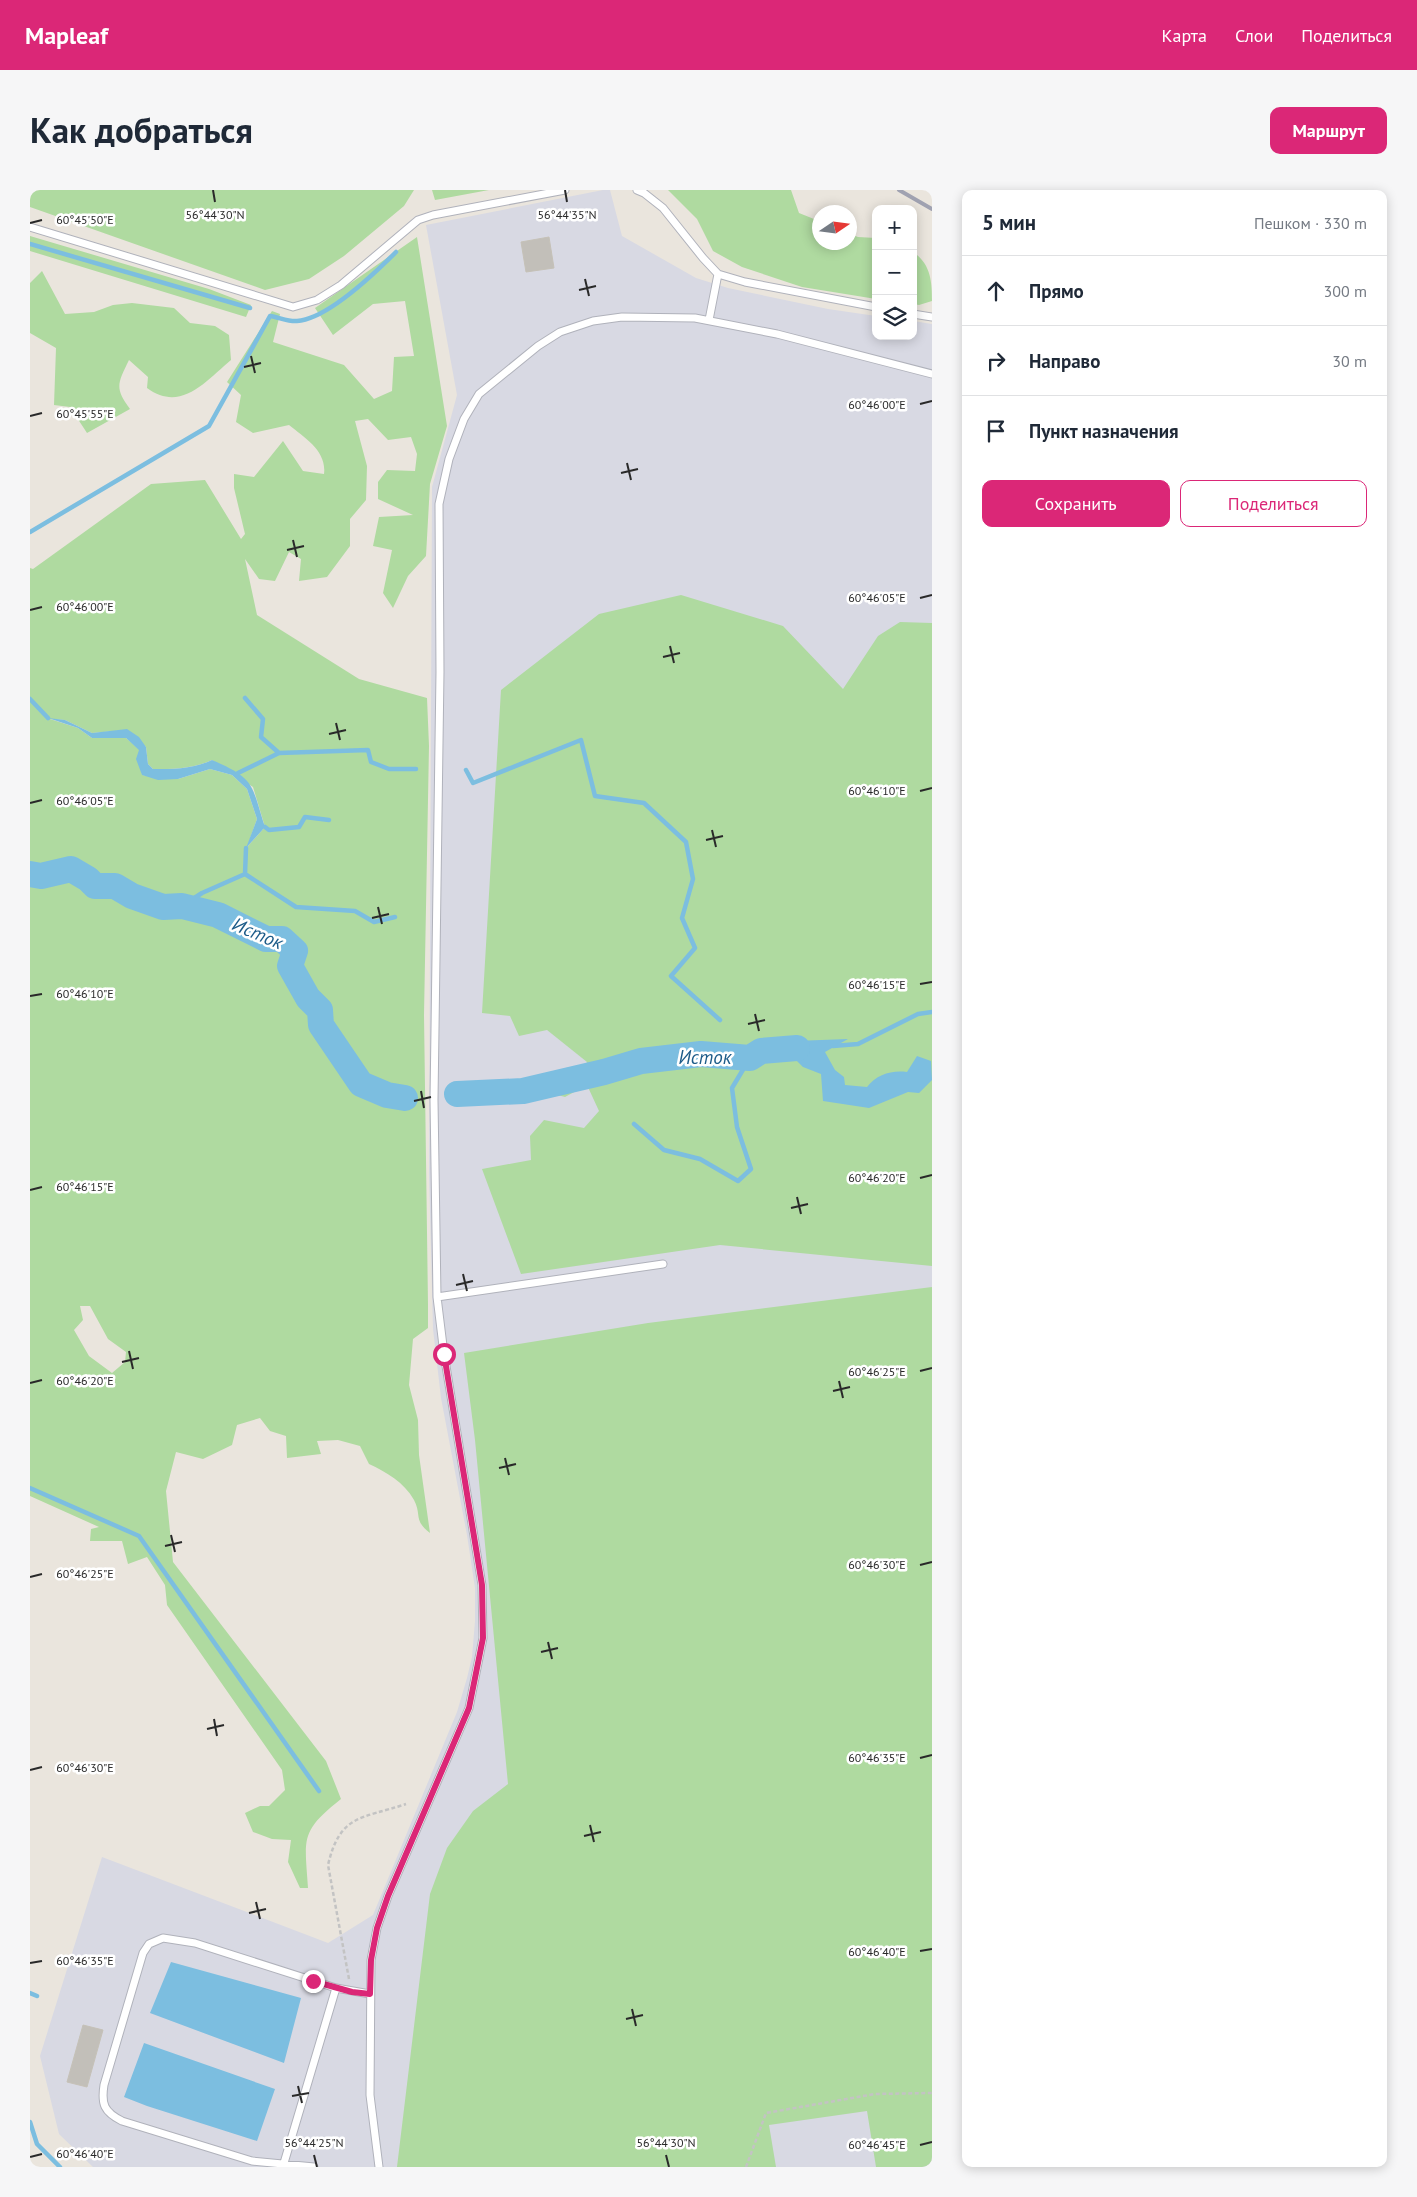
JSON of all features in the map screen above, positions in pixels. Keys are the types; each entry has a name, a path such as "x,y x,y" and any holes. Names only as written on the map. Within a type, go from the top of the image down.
{"lane":[{"path":"30,226 293,307 317,300 341,285 418,220 433,215 565,190"},
{"path":"637,190 663,208 702,258 718,274 745,282 872,306"},
{"path":"708,320 718,274"},
{"path":"917,315 932,317"},
{"path":"379,2167 370,2095 371,1960 377,1928 388,1896 469,1708 483,1638 482,1585 444,1354 437,1297 434,1100 440,672 438,504 448,459 464,418 479,394 538,346 560,332 593,321 622,317 657,316 708,320 777,334 932,374"},
{"path":"437,1297 663,1264"},
{"path":"314,2167 252,2161 122,2121 110,2115 102,2100 124,2015 143,1953 149,1944 163,1938 195,1943 336,1988 370,1994"},
{"path":"284,2164 336,1988"}],"path":[{"path":"352,1992 328,1865 333,1847 339,1833 350,1822 406,1804"},
{"path":"746,2167 766,2113 875,2094 932,2093"}],"shaded area":[{"path":"610,190 622,236 696,278 728,288 828,309 872,315 872,340 917,340 917,322 932,324 932,2167 93,2167 59,2134 40,2056 102,1857 328,1943 373,1915 457,1712 472,1657 475,1588 441,1398 433,1329 429,1173 432,487 457,395 426,225"}],"green space":[{"path":"30,190 414,190 404,206 344,256 309,279 265,290 30,207"},
{"path":"432,190 489,190 435,200"},
{"path":"668,190 791,190 799,213 812,218 812,250 857,250 857,237 872,238 872,298 802,287 742,267 713,251 697,219"},
{"path":"30,236 209,289 251,305 246,317 30,251"},
{"path":"417,237 447,426 430,484 426,556 408,576 393,608 383,593 392,550 373,546 379,517 413,515 378,499 378,482 387,470 415,471 417,454 411,437 388,440 368,419 355,421 367,466 366,500 350,519 350,546 327,577 299,581 301,559 289,552 275,581 259,579 245,559 257,615 359,679 427,698 429,746 424,1015 428,1328 413,1339 409,1385 418,1420 419,1455 430,1533 421,1524 416,1505 410,1494 394,1478 369,1464 360,1446 338,1440 317,1441 321,1454 287,1458 286,1436 270,1431 260,1418 237,1425 232,1445 203,1459 176,1452 166,1491 173,1562 326,1761 341,1799 327,1810 311,1829 306,1847 308,1888 300,1888 288,1862 291,1840 272,1839 253,1832 245,1813 260,1806 269,1806 285,1790 282,1770 167,1605 165,1585 147,1557 128,1564 122,1541 90,1541 91,1529 99,1527 30,1496 30,568 33,569 151,484 205,480 241,539 245,534 234,488 234,474 254,477 283,441 303,471 324,474 322,458 314,446 289,425 253,433 236,422 241,395 227,382 272,311 280,314 273,342 344,365 374,399 392,391 394,357 414,356 405,301 373,304 333,335 315,308","holes":["50,719 65,720 92,733 127,730 146,747 148,764 153,769 190,767 212,760 253,787 265,827 247,847 257,819 247,789 232,775 210,769 178,779 142,775 140,750 126,738 92,738 78,728","80,1306 90,1306 108,1339 126,1352 125,1362 112,1373 89,1356 74,1330 83,1320"]},
{"path":"917,255 927,268 932,287 932,301 917,305"},
{"path":"42,271 65,314 94,312 113,305 132,303 174,308 190,323 215,326 229,335 231,360 202,385 182,396 171,397 159,395 147,388 148,377 129,360 119,385 122,396 130,409 87,433 70,407 54,405 56,348 30,333 30,283"},
{"path":"681,595 783,626 843,689 878,636 900,622 932,623 932,1266 720,1245 521,1274 482,1169 531,1160 530,1136 544,1120 584,1128 599,1111 587,1085 565,1097 543,1091 550,1078 574,1083 587,1062 547,1030 519,1036 510,1016 482,1013 501,690 599,614"},
{"path":"932,1287 932,2167 876,2167 867,2111 769,2125 776,2167 397,2167 430,1894 447,1848 473,1811 508,1784 475,1440 464,1353 648,1323"}],"water":[{"path":"48,718 65,720 92,733 127,729 139,737 146,747 148,764 153,769 191,767 212,760 237,772 250,784 265,827 246,848 257,819 247,789 232,775 210,769 178,779 158,780 142,775 136,759 139,750 126,738 92,738 78,728"},
{"path":"848,1039 825,1052 835,1070 844,1077 845,1085 867,1087 875,1079 885,1074 907,1072 917,1056 931,1061 932,1080 919,1093 908,1092 869,1108 823,1101 821,1074 803,1067 793,1057 761,1051 794,1041"},
{"path":"171,1962 301,1998 284,2063 150,2013"},
{"path":"144,2043 275,2089 257,2141 124,2097"}],"building":[{"path":"549,237 554,268 526,272 521,242"},
{"path":"83,2025 103,2030 87,2087 67,2082"}],"waterway":[{"path":"30,244 250,308"},
{"path":"30,532 209,426 270,316 297,321 322,312 350,294 396,252"},
{"path":"245,698 263,719 261,737 279,753"},
{"path":"30,699 48,718"},
{"path":"466,770 473,783 581,740 595,796 644,803 686,842 693,879 682,918 695,948 671,976 720,1020"},
{"path":"238,773 279,753 368,750 371,762 389,769 416,769"},
{"path":"265,827 269,830 299,827 305,817 329,820"},
{"path":"182,906 202,893 245,874 246,848"},
{"name":"Исток","path":"30,874 41,876 71,869 88,879 95,886 115,886 132,896 163,907 182,906 218,915 266,939 282,939 295,951 290,966 308,998 320,1010 321,1025 361,1084 387,1095 405,1098"},
{"path":"245,874 296,907 355,911 374,922 395,917"},
{"path":"833,1046 858,1044 918,1014 932,1012"},
{"name":"Исток","path":"457,1094 523,1091 604,1072 641,1061 701,1054 750,1058 761,1051 797,1048"},
{"path":"634,1124 664,1150 700,1159 738,1181 751,1169 737,1127 732,1088 750,1058"},
{"path":"30,1488 139,1536 319,1791"},
{"path":"30,1993 37,1996"},
{"path":"30,2122 37,2144 60,2167"}],"railway":[{"path":"899,190 932,209"}],"route":[{"path":"313,1981 352,1992 370,1994 371,1960 377,1928 388,1896 453,1749 469,1708 483,1638 484,1609 482,1585 444,1354"}]}
